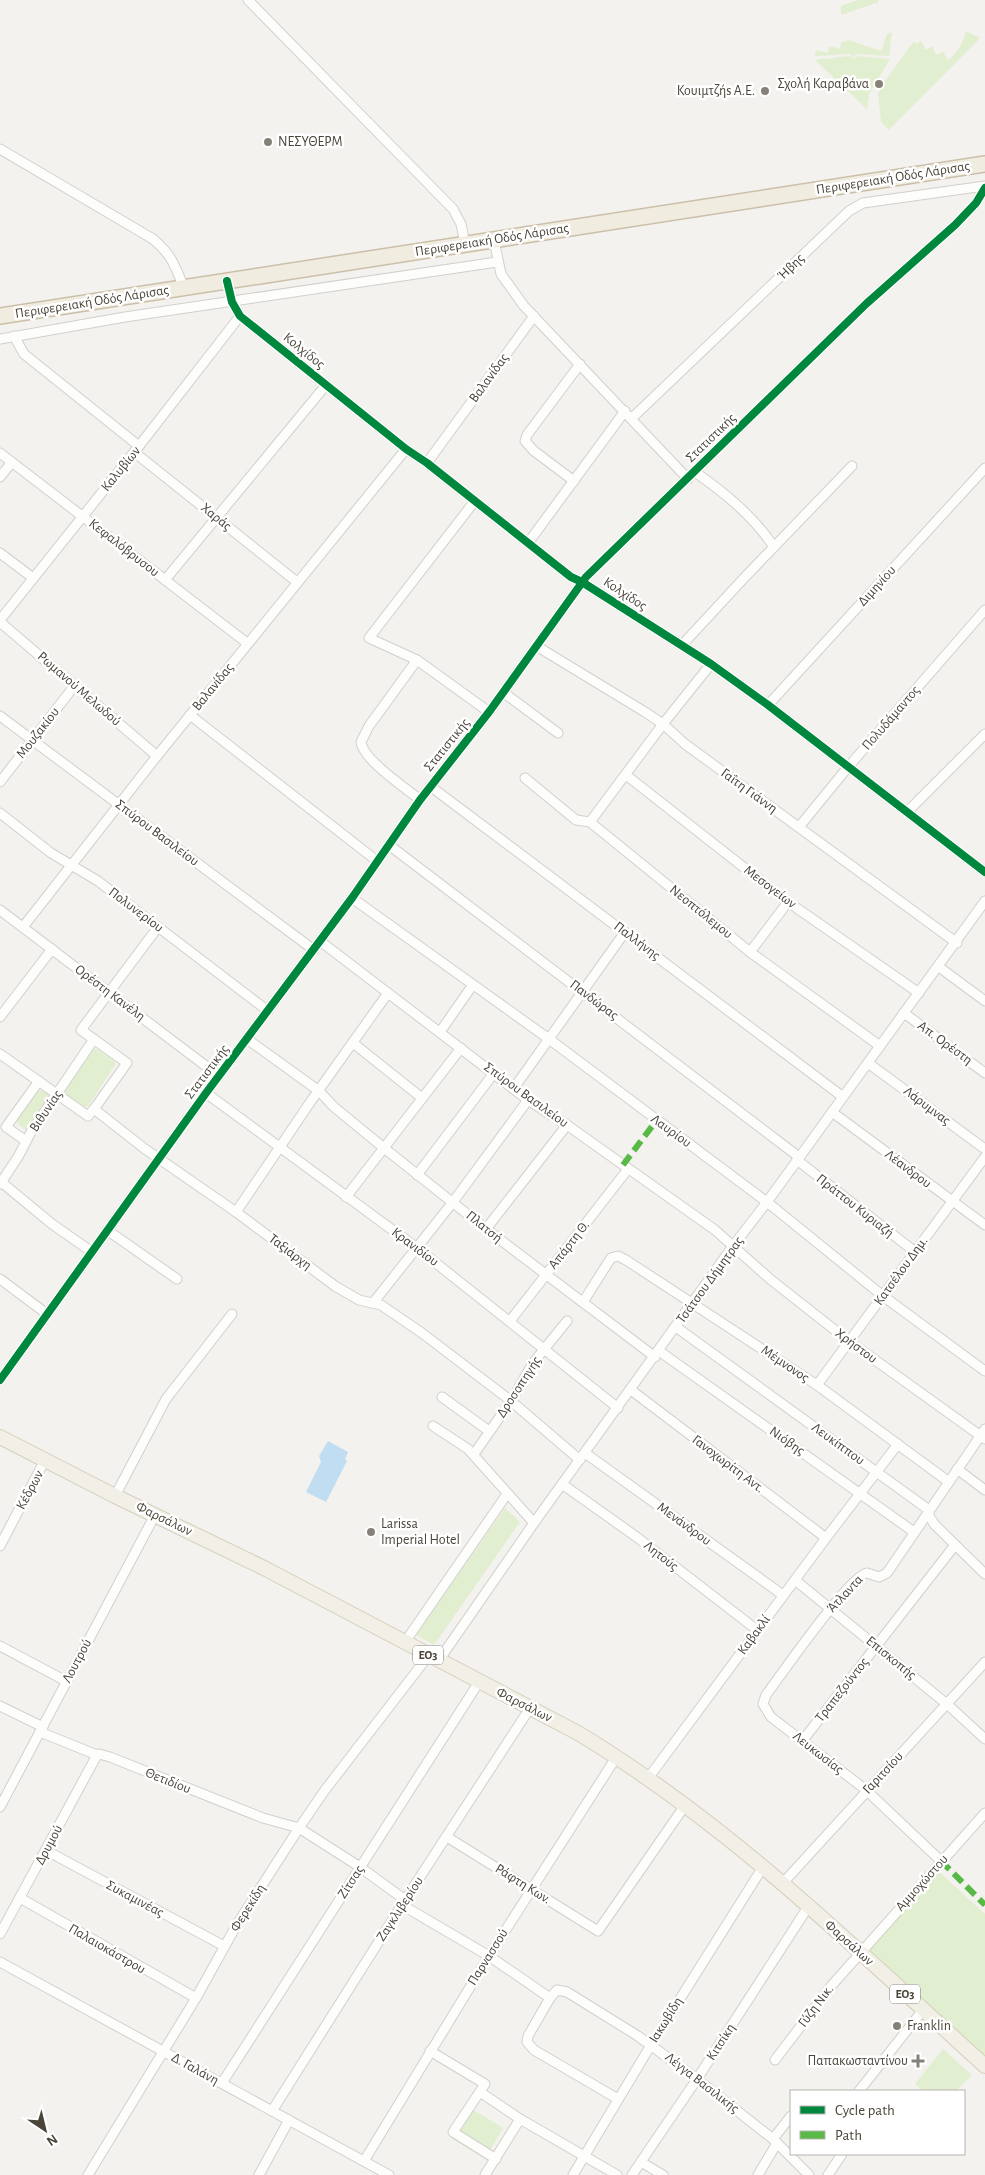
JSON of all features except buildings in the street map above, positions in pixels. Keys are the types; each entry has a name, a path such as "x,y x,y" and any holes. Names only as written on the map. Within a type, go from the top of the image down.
{"highway":[{"name":"Περιφερειακή Οδός Λάρισας","path":"0,316 985,164"}],"main road":[{"name":"Φαρσάλων","path":"0,1437 155,1516 264,1568 578,1733 617,1756 686,1804 763,1867 985,2066"}],"street":[{"path":"248,0 453,209 461,224 465,244"},
{"path":"0,149 153,239 165,248 173,260 184,288"},
{"name":"Ήβης","path":"632,418 850,211 863,203 985,187"},
{"name":"Στατιστικής","path":"0,1380 206,1093 352,898 430,786 538,647 582,582 866,304 955,225 976,203 985,187"},
{"path":"494,240 497,262 507,284 534,316 625,411 691,476 746,512 763,530 774,547"},
{"path":"0,339 125,317 497,262"},
{"name":"Κολχίδος","path":"226,281 232,302 240,316 474,502 571,577 682,645 768,705 985,872"},
{"name":"Καλυβίων","path":"0,621 240,316"},
{"name":"Βαλανίδας","path":"427,463 534,316"},
{"name":"Χαράς","path":"14,336 24,354 216,518 297,582"},
{"path":"574,481 534,451 525,441 527,435 580,364"},
{"path":"165,580 326,385"},
{"path":"528,543 625,411"},
{"name":"Βαλανίδας","path":"22,927 247,643 406,449"},
{"name":"Κεφαλόβρυσου","path":"0,453 247,643"},
{"path":"0,477 12,462"},
{"path":"682,645 852,466"},
{"name":"Διμηνίου","path":"768,705 985,468"},
{"path":"474,502 369,638 417,660 489,712"},
{"path":"0,553 32,578"},
{"name":"Πολυδάμαντος","path":"799,827 848,767 985,610"},
{"name":"Ρωμανού Μελωδού","path":"0,621 157,756"},
{"name":"Γαΐτη Γιάννη","path":"538,647 663,724 685,744 957,943"},
{"path":"417,660 369,726 361,742 363,749 378,766 420,800"},
{"path":"590,822 663,724 711,664"},
{"name":"Μουζακίου","path":"0,782 75,685"},
{"path":"504,693 558,733"},
{"path":"190,714 376,861"},
{"name":"Σπύρου Βασιλείου","path":"0,716 314,950"},
{"path":"907,812 985,734"},
{"name":"Μεσογείων","path":"626,775 788,902 919,993"},
{"name":"Νεοπτόλεμου","path":"525,778 576,820 590,822 750,952 880,1046"},
{"name":"Παλλήνης","path":"430,786 843,1096"},
{"name":"Πολυνερίου","path":"0,813 51,854 98,881 268,1011"},
{"name":"Πανδώρας","path":"389,845 798,1158"},
{"name":"Λαυρίου","path":"352,898 548,1039 767,1202 883,1296 985,1371"},
{"name":"Τσάτσου Δήμητρας","path":"434,1658 618,1408 733,1246 957,943 985,901"},
{"path":"750,952 788,902"},
{"name":"Ορέστη Κανέλη","path":"0,910 219,1076"},
{"path":"94,1109 127,1063 80,1030 158,927"},
{"path":"514,1088 625,932"},
{"name":"Σπύρου Βασιλείου","path":"320,941 528,1100 567,1125 711,1226 733,1246"},
{"path":"0,1017 52,949"},
{"path":"939,967 985,1001"},
{"path":"440,1032 472,986"},
{"path":"236,1212 388,993"},
{"name":"Απ. Ορέστη","path":"904,1013 985,1072"},
{"name":"Πλατσή","path":"248,1039 319,1091 334,1107 486,1229 582,1302 657,1354"},
{"name":"Βιθυνίας","path":"0,1183 94,1040"},
{"path":"353,1043 422,1098"},
{"path":"346,1197 461,1048"},
{"name":"Ταξιάρχη","path":"0,1054 88,1116 94,1109 335,1286 358,1300 386,1308 422,1333 583,1456"},
{"name":"Λάρυμνας","path":"868,1063 985,1149"},
{"path":"417,1175 494,1073"},
{"path":"26,1142 6,1127 39,1081"},
{"name":"Κρανιδίου","path":"206,1093 417,1248 618,1408"},
{"path":"372,1303 453,1202 528,1100"},
{"name":"Λέανδρου","path":"832,1112 985,1225"},
{"path":"486,1229 567,1125"},
{"name":"Κατσέλου Δημ.","path":"817,1385 985,1157"},
{"name":"Πράττου Κυριαζή","path":"798,1158 914,1251"},
{"name":"Απάρτη Θ.","path":"510,1321 628,1169"},
{"path":"0,1183 52,1224 92,1252"},
{"path":"107,1230 177,1279"},
{"name":"Χρήστου","path":"733,1246 770,1279 850,1342 983,1434"},
{"name":"Μέμνονος","path":"582,1302 601,1272 615,1256 626,1260 817,1385 949,1482"},
{"path":"0,1278 47,1314"},
{"path":"115,1496 166,1399 232,1314"},
{"name":"Δροσοπηγής","path":"474,1454 511,1400 527,1372 567,1322"},
{"name":"Λευκίππου","path":"676,1327 929,1510 931,1520 985,1574"},
{"name":"Νιόβης","path":"657,1354 914,1532"},
{"name":"Γανοχωρίτη Αντ.","path":"631,1390 826,1538"},
{"path":"442,1397 489,1431"},
{"path":"433,1426 474,1454 506,1494 534,1523"},
{"name":"Άτλαντα","path":"763,1704 766,1694 831,1608 861,1574 867,1572 880,1577 887,1572 983,1434"},
{"name":"Καβακλί","path":"649,1777 783,1595 898,1444"},
{"name":"Μενάνδρου","path":"583,1456 783,1595"},
{"name":"Κέδρων","path":"0,1546 45,1460"},
{"path":"957,1469 985,1490"},
{"name":"Λητούς","path":"562,1484 638,1538 757,1630"},
{"path":"405,1642 506,1494"},
{"name":"Λουτρού","path":"0,1807 155,1516"},
{"name":"Τραπεζούντος","path":"803,1740 955,1545"},
{"name":"Επισκοπής","path":"795,1580 948,1704 985,1740"},
{"path":"0,1646 66,1681"},
{"name":"Φερεκίδη","path":"88,2175 196,1998 224,1946 298,1828 325,1790 434,1658"},
{"name":"Γαριτσίου","path":"782,1884 985,1662"},
{"name":"Ζίτσας","path":"222,2083 479,1682"},
{"name":"Λευκωσίας","path":"763,1704 771,1717 866,1790 941,1861"},
{"name":"Θετιδίου","path":"0,1706 41,1729 96,1755 110,1757 263,1818 298,1828"},
{"name":"Ζαγκλιβερίου","path":"272,2111 404,1902 530,1708"},
{"name":"Δρυμού","path":"0,1934 47,1851 96,1755"},
{"name":"Παρνασσού","path":"364,2161 489,1956 617,1756"},
{"name":"Ράφτη Κων.","path":"447,1837 598,1931 686,1804"},
{"name":"Αμμοχώστου","path":"860,1952 985,1813"},
{"path":"298,1828 360,1867 404,1902 489,1956 550,1998 528,2036 528,2045 618,2099"},
{"name":"Συκαμινέας","path":"47,1851 224,1946"},
{"name":"Ιακωβίδη","path":"573,2175 650,2045 763,1867"},
{"name":"Παλαιοκάστρου","path":"20,1898 196,1998"},
{"name":"Κιτσίκη","path":"632,2175 697,2079 808,1907"},
{"name":"Γύζη Νικ.","path":"775,2060 832,1985 860,1952"},
{"name":"Δ. Γαλάνη","path":"0,1962 389,2175"},
{"name":"Λέγγα Βασιλικής","path":"550,1998 560,1989 650,2045 697,2079 775,2141 809,2175"},
{"path":"860,2090 923,2010"},
{"path":"430,2052 485,2084 453,2132 496,2159"},
{"path":"480,2092 520,2119 617,2175"},
{"path":"758,2175 775,2141 790,2118"},
{"path":"485,2175 520,2119"},
{"path":"259,2175 289,2120"},
{"path":"828,2175 841,2155"},
{"path":"641,2162 663,2175"}],"green space":[{"path":"857,0 879,0 877,4 841,15 841,6"},
{"path":"966,31 980,38 889,130 881,122 878,94 914,41 916,44 921,41 926,50 932,46 936,55 943,52 948,60 960,47"},
{"path":"892,32 889,56 858,54 853,57 850,54 815,56 816,50 828,53 829,46 840,49 841,43 849,40 881,51 887,34"},
{"path":"849,56 854,59 858,56 890,59 869,94 867,109 815,60"},
{"path":"94,1049 97,1049 115,1062 115,1065 88,1106 85,1107 66,1094 65,1090"},
{"path":"43,1090 50,1094 50,1097 28,1129 24,1129 18,1124 17,1119 39,1091"},
{"path":"505,1508 520,1522 434,1645 416,1635"},
{"path":"936,1869 985,1914 985,2056 866,1950"},
{"path":"943,2049 972,2075 957,2090 922,2090 915,2084"},
{"path":"470,2108 503,2128 485,2159 451,2138"}],"water":[{"path":"328,1441 348,1452 345,1459 347,1461 326,1502 306,1492 321,1462 319,1456"}],"marked path":[{"path":"623,1165 656,1121"},
{"path":"941,1861 985,1905"}],"cycle path":[{"path":"0,1380 206,1093 352,898 420,800 489,712 586,577 866,304 955,225 976,203 985,188"},
{"path":"227,281 232,302 240,316 406,449 427,463 571,577 582,582 711,664 768,705 985,872"}],"place":[{"name":"Σχολή Καραβάνα","path":"879,84"},
{"name":"Κουιμτζήs Α.Ε.","path":"765,91"},
{"name":"ΝΕΣΥΘΕΡΜ","path":"268,142"},
{"name":"Larissa Imperial Hotel","path":"371,1532"},
{"name":"Franklin","path":"897,2026"},
{"name":"Παπακωσταντίνου","path":"918,2061"}]}
